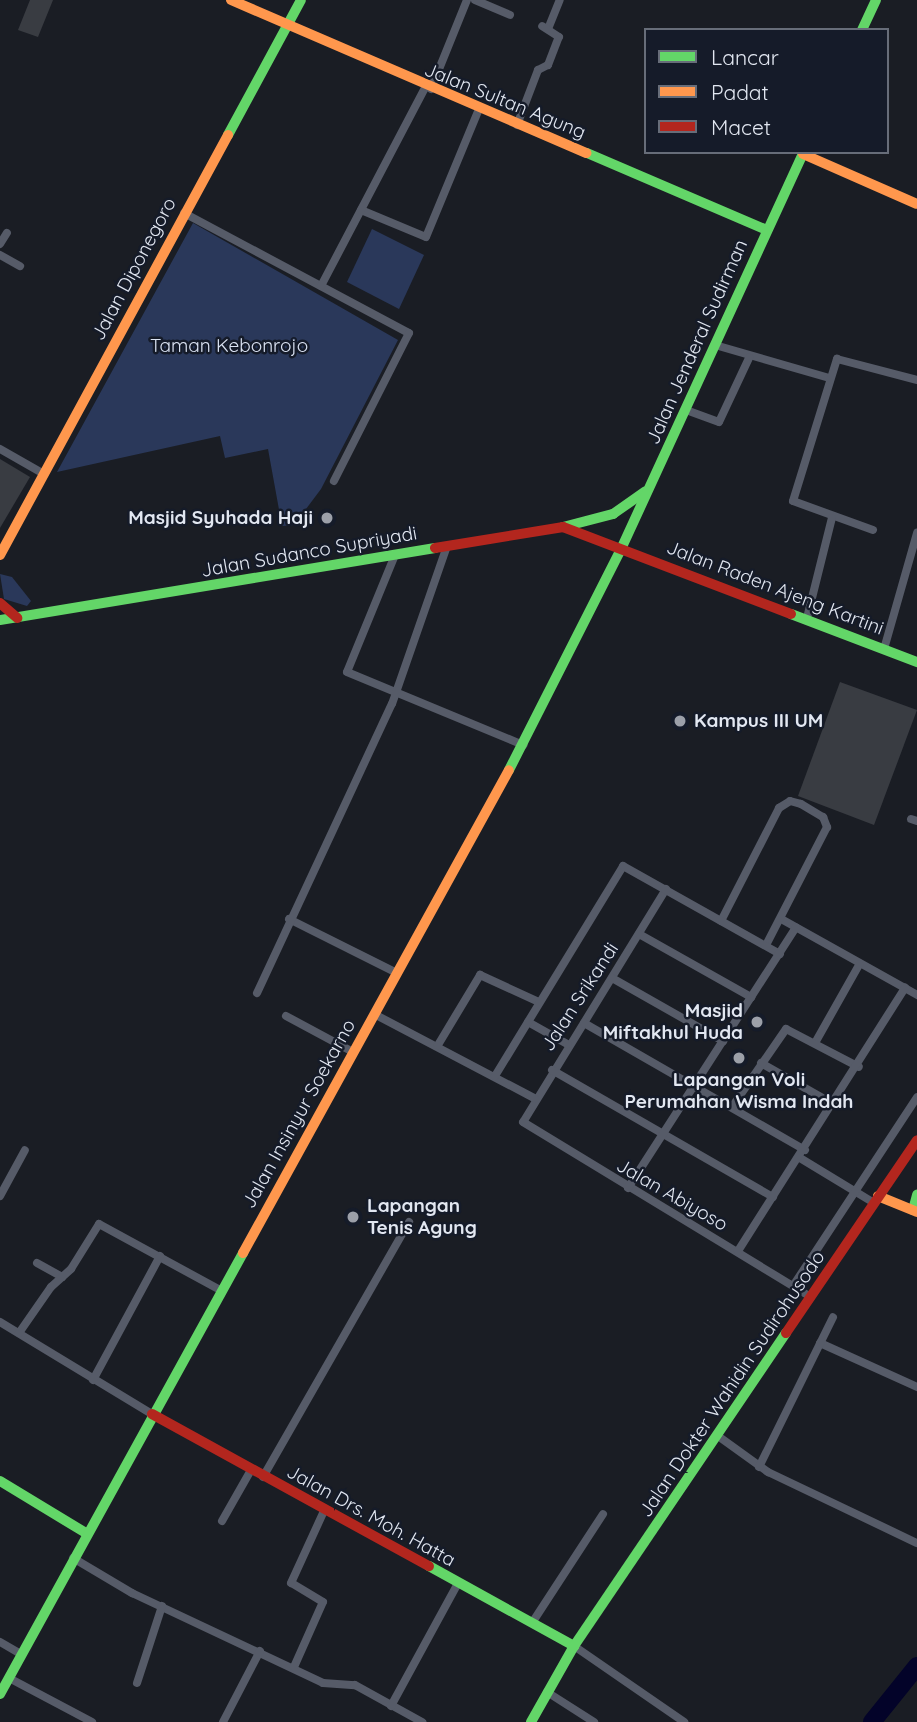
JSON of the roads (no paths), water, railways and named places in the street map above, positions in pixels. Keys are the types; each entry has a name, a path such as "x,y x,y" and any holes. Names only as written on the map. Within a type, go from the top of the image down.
{"main road":[{"name":"Jalan Sultan Agung","path":"231,0 428,89 554,139 767,230"},
{"name":"Jalan Diponegoro","path":"0,555 301,0"},
{"path":"863,28 876,0"},
{"name":"Jalan Jenderal Sudirman","path":"622,547 803,154"},
{"path":"805,154 917,204"},
{"path":"563,527 613,514 649,489"},
{"name":"Jalan Sudanco Supriyadi","path":"0,620 563,527 622,547"},
{"name":"Jalan Raden Ajeng Kartini","path":"622,547 917,662"},
{"name":"Jalan Insinyur Soekarno","path":"3,1686 523,745 622,547"},
{"path":"0,603 17,618"},
{"name":"Jalan Dokter Wahidin Sudirohusodo","path":"531,1722 574,1646 917,1140"},
{"path":"875,1200 915,1211 917,1195"},
{"name":"Jalan Drs. Moh. Hatta","path":"152,1414 324,1511 574,1646"},
{"path":"1,1484 86,1533"}],"street":[{"path":"321,286 428,89 467,0"},
{"path":"475,0 510,15"},
{"path":"517,125 538,69 548,65 559,37 545,27 560,0"},
{"path":"361,210 426,237 479,109"},
{"path":"184,213 404,328 408,339 334,481"},
{"path":"0,244 8,233"},
{"path":"0,255 20,266"},
{"path":"715,345 749,358 829,378"},
{"path":"686,410 719,422 749,358"},
{"path":"873,530 832,518 793,501 817,434 829,378 841,359 917,380"},
{"path":"0,449 44,474"},
{"path":"807,618 832,518"},
{"path":"884,649 917,533"},
{"path":"257,993 396,692 447,546"},
{"path":"395,555 346,667 353,677 523,745"},
{"path":"721,920 779,808 790,801 823,817 827,827 783,920 766,945"},
{"path":"495,1076 618,869 628,866 780,954"},
{"name":"Jalan Srikandi","path":"523,1122 534,1098 567,1044 584,1023 666,889"},
{"path":"289,919 397,973"},
{"path":"783,920 917,995"},
{"path":"628,1188 796,927"},
{"path":"639,934 751,998"},
{"path":"815,1043 859,964"},
{"path":"438,1045 480,975 539,1002"},
{"path":"612,978 723,1041"},
{"path":"738,1251 835,1105 905,988"},
{"path":"374,1014 438,1045 534,1098"},
{"path":"286,1016 353,1052"},
{"path":"528,1021 567,1044"},
{"path":"584,1023 692,1087 732,1107 857,1192 875,1200"},
{"path":"732,1107 786,1029 859,1067"},
{"path":"761,1063 835,1105"},
{"path":"552,1070 773,1197"},
{"path":"793,1286 917,1097"},
{"name":"Jalan Abiyoso","path":"523,1122 809,1296"},
{"path":"0,1196 25,1150"},
{"path":"263,1477 409,1223"},
{"path":"19,1333 99,1224 220,1290"},
{"path":"93,1380 160,1256"},
{"path":"37,1263 62,1277"},
{"path":"759,1467 833,1317"},
{"path":"0,1322 152,1414"},
{"path":"820,1343 917,1387"},
{"path":"718,1436 759,1467 917,1543"},
{"path":"222,1521 251,1470"},
{"path":"294,1667 323,1602 292,1583 324,1511"},
{"path":"531,1623 603,1514"},
{"path":"73,1558 162,1606 329,1685 355,1685 422,1722"},
{"path":"391,1706 458,1583"},
{"path":"137,1683 162,1606"},
{"path":"0,1642 21,1654"},
{"path":"574,1646 684,1722"},
{"path":"223,1722 260,1651"},
{"path":"3,1686 92,1722"},
{"path":"547,1692 594,1722"}],"waterway":[{"path":"872,1722 917,1666"}],"place":[{"name":"Masjid Syuhada Haji","path":"327,518"},
{"name":"Kampus III UM","path":"680,721"},
{"name":"Masjid Miftakhul Huda","path":"757,1022"},
{"name":"Lapangan Voli Perumahan Wisma Indah","path":"739,1058"},
{"name":"Lapangan Tenis Agung","path":"353,1217"}],"park label":[{"name":"Taman Kebonrojo","path":"229,346"}]}
